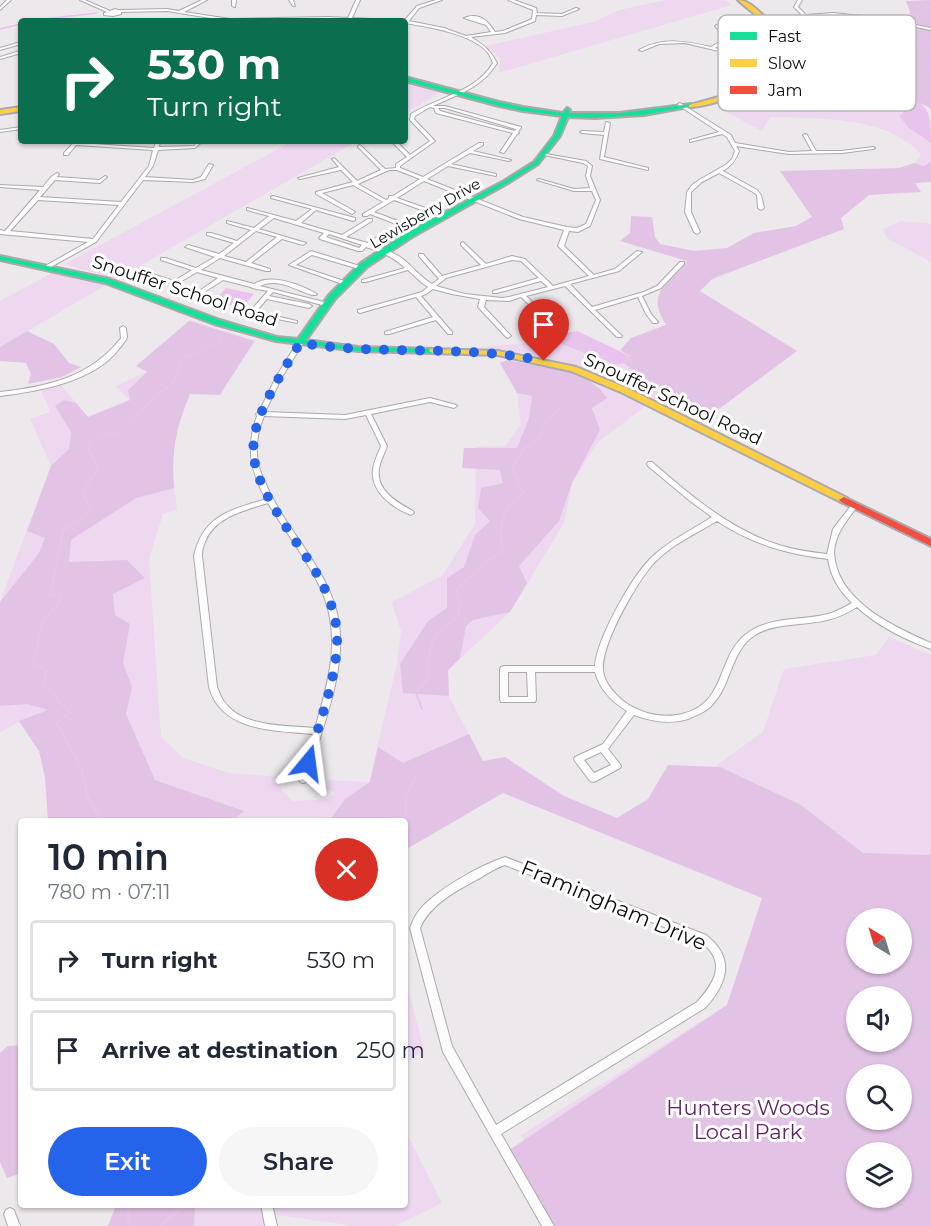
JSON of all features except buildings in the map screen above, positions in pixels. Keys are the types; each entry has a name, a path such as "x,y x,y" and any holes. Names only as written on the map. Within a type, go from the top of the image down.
{"street":[{"path":"0,9 9,0"},
{"path":"82,0 109,13 120,11 180,12 218,18"},
{"path":"191,0 197,2"},
{"path":"180,12 204,0"},
{"path":"234,0 234,6"},
{"path":"291,0 294,5"},
{"path":"349,18 358,0"},
{"path":"408,20 418,7 440,0"},
{"path":"465,37 493,32 534,20 535,9 510,0"},
{"path":"734,0 756,15"},
{"path":"741,0 758,15"},
{"path":"800,0 796,7 803,15"},
{"path":"535,14 562,15 577,9"},
{"path":"106,18 109,13"},
{"path":"398,169 398,165 433,141 412,119 413,115 460,92 488,74 495,63 488,51 465,37 438,28 408,22"},
{"path":"486,24 493,32"},
{"path":"916,26 931,29"},
{"path":"641,50 658,44 675,42 718,49"},
{"path":"0,49 18,44"},
{"path":"712,48 718,44"},
{"path":"0,58 18,53"},
{"path":"408,78 518,105 566,112 626,111 682,106 718,94"},
{"path":"428,106 466,122 517,133 502,152"},
{"path":"682,106 723,132 735,144 789,153 873,148"},
{"path":"0,110 18,107"},
{"name":"Lewisberry Drive","path":"300,343 326,304 361,268 385,251 529,169 546,155 560,134 566,112"},
{"path":"603,160 608,123"},
{"path":"0,131 18,128"},
{"path":"582,132 606,134"},
{"path":"692,141 723,132"},
{"path":"805,135 815,153"},
{"path":"66,154 75,144"},
{"path":"99,144 155,149 195,147 198,144"},
{"path":"49,266 94,241 151,166 157,144"},
{"path":"396,144 410,157"},
{"path":"404,225 367,213 481,144"},
{"path":"697,232 688,212 689,192 700,181 719,171 736,157 735,144"},
{"path":"360,146 384,171"},
{"path":"469,151 509,160"},
{"path":"546,155 589,164 603,160 646,169"},
{"path":"333,159 355,183 388,199 432,212"},
{"path":"352,212 318,193 355,183 384,171 398,169 531,222 578,230 588,225 598,201 588,176 589,164"},
{"path":"142,178 193,181 203,178 211,165"},
{"path":"448,165 494,175"},
{"path":"300,178 342,168"},
{"path":"719,171 755,191 759,195 761,208"},
{"path":"3,232 55,176 100,182 105,177"},
{"path":"539,180 574,190 594,189"},
{"path":"0,186 44,189"},
{"path":"273,197 353,219"},
{"path":"37,198 123,204"},
{"path":"249,209 344,236 385,251 400,259 422,281 432,286 502,300 524,296 622,268 639,252"},
{"path":"297,223 315,209"},
{"path":"143,273 175,283 220,256 273,216"},
{"path":"344,236 370,220"},
{"path":"229,222 303,243"},
{"path":"328,232 322,238 360,250 393,229"},
{"path":"567,229 561,246 593,277"},
{"path":"3,232 94,241"},
{"path":"209,234 238,243"},
{"path":"248,264 281,237"},
{"path":"463,244 485,266"},
{"path":"188,247 268,270"},
{"path":"345,283 292,265 311,253 361,268"},
{"path":"421,255 441,278"},
{"name":"Snouffer School Road","path":"0,258 49,266 128,287 234,328 300,343 358,350 489,352 530,358 573,369 626,391 931,543"},
{"path":"163,259 222,278 326,304"},
{"path":"360,311 417,295 441,278 520,259 552,288"},
{"path":"591,309 659,287 682,263"},
{"path":"364,281 410,268"},
{"path":"200,293 222,278"},
{"path":"495,292 542,279"},
{"path":"255,287 268,280 314,294"},
{"path":"566,284 619,336"},
{"path":"271,291 255,308 255,313 295,322"},
{"path":"417,295 450,333"},
{"path":"639,295 644,301 646,313 655,322"},
{"path":"524,296 554,326"},
{"path":"265,297 309,306"},
{"path":"483,297 481,307 508,336"},
{"path":"387,333 436,318"},
{"path":"0,394 37,388 95,365 120,345 125,334 123,328"},
{"path":"300,343 267,396 259,414 254,434 253,457 258,478 268,501 320,578 332,609 337,634 336,659 303,779"},
{"path":"259,414 327,418 368,413 399,404 430,400 454,406"},
{"path":"368,413 384,446 376,469 381,491 395,504 411,513"},
{"path":"650,464 716,519 743,535 775,548 830,557"},
{"path":"268,501 228,514 214,523 199,543 198,556 213,687 222,707 247,723 316,731"},
{"path":"855,505 838,522 830,549 830,557 838,581 857,604 887,627 931,646"},
{"path":"716,519 655,558 642,572 601,652 598,669 604,686 612,696 632,711 667,719 684,717 704,709 715,699 735,651 747,638 770,626 826,618 857,604"},
{"path":"531,669 532,700 504,700 504,669 531,669 598,669"},
{"path":"602,748 632,711"},
{"name":"Framingham Drive","path":"494,1132 701,1005 711,994 722,962 720,953 712,943 505,861 496,864 427,907 417,917 415,928 447,1048 494,1132 548,1226"},
{"path":"267,1208 271,1226"},
{"path":"10,1214 14,1226"}],"green space":[{"path":"666,0 725,0 732,5 499,73 500,58 486,46 593,22 619,10"},
{"path":"931,0 931,110 927,106 916,103 916,15 910,15 906,1"},
{"path":"408,84 443,91 408,111"},
{"path":"724,111 903,111 909,128 931,143 931,162 923,166 915,163 921,154 906,141 889,132 851,122 770,117 762,131"},
{"path":"287,144 352,144 117,279 65,264"},
{"path":"931,162 931,182 915,183 921,192 869,195 841,218 844,229 712,279 700,291 797,351 712,414 684,413 624,363 630,356 620,350 631,338 666,325 660,314 658,297 661,290 687,261 620,241 630,233 631,216 652,217 655,237 660,244 694,251 727,248 754,233 796,226 812,217 780,171 899,168 915,163 923,166"},
{"path":"901,221 931,224 931,262 887,238 883,229"},
{"path":"52,273 106,285 0,347 0,301"},
{"path":"190,320 256,341 219,394 190,394 170,449 177,510 163,514 149,559 161,737 183,758 229,773 279,777 281,790 293,801 326,799 335,793 326,789 329,780 369,782 397,664 401,631 392,602 442,576 475,524 476,447 505,446 521,425 517,391 501,361 527,366 601,388 586,378 647,405 598,442 572,483 564,523 510,612 448,670 449,696 493,781 622,833 763,732 784,669 876,655 889,637 931,655 931,1226 564,1213 521,1135 727,1005 763,898 498,791 408,819 347,798 332,818 235,818 243,811 48,818 45,777 39,751 19,722 0,732 0,602 51,466 30,419 50,412 41,390 60,384 88,417 130,400 116,386 148,371"},
{"path":"189,321 254,341 220,395 190,394 181,417 176,440 173,463 174,488 136,498 71,540 69,562 127,560 145,578 113,594 115,615 130,624 123,663 132,687 126,714 155,780 244,811 235,818 48,818 45,777 39,751 19,721 48,710 27,704 0,706 0,602 39,553 45,538 27,531 51,466 69,449 71,432 55,406 64,400 76,403 88,417 130,400 128,390 147,372 136,366"},
{"path":"27,331 54,344 69,363 81,367 62,377 28,384 31,374 26,363 0,361 0,347"},
{"path":"554,341 615,365 624,363 684,413 634,389 585,370 535,355 479,347"},
{"path":"507,360 562,370 588,380 599,388 607,398 592,408 600,430 572,483 559,521 519,566 527,583 510,612 473,620 466,626 460,658 448,670 449,696 403,693 400,664 428,621 447,608 447,578 464,567 475,535 490,521 478,508 481,488 503,483 500,470 462,468 464,448 517,448 529,418 532,396 517,393 500,363"},
{"name":"Hunters Woods Local Park","path":"469,734 483,761 505,757 564,796 617,818 648,799 668,765 720,767 801,805 863,853 929,855 931,852 931,1226 548,1226 506,1152 727,1005 762,898 503,793 408,848 408,818 331,818 345,799 370,782 378,747 403,763"},
{"path":"408,989 424,1049 408,1062"},
{"path":"18,1045 18,1174 7,1178 0,1162 0,1053 8,1046"},
{"path":"408,1136 442,1203 395,1226 356,1226 269,1214 271,1226 194,1226 195,1208 408,1208"},
{"path":"115,1208 195,1208 194,1226 108,1226"}],"shaded area":[{"path":"916,103 923,105 928,114 931,143 909,128 900,117 904,111 916,111"},
{"path":"226,288 254,294 242,308 214,301"},
{"path":"577,331 630,356 624,363 615,365 554,341 566,333"}],"waterway":[{"path":"916,15 931,8 922,3 923,0"},
{"path":"53,18 97,13"},
{"path":"0,29 18,25"},
{"path":"919,30 916,32 931,42"},
{"path":"931,58 931,68"},
{"path":"928,106 931,103"},
{"path":"88,446 88,443 101,434 123,433 155,396 174,382 181,360 221,341 220,334"},
{"path":"526,448 540,436 546,421 562,407"},
{"path":"85,784 81,767 57,723 70,713 44,685 46,670 33,663 43,621 59,603 60,597 50,595 63,531 91,510 82,493 98,469 88,446"},
{"path":"422,709 416,693 429,677 428,657 434,639 456,618 459,612 456,591 472,574 503,549 501,532 504,516 512,503 525,492 518,486 518,478 512,468 526,446"},
{"path":"400,818 406,817 406,796 416,776"},
{"path":"85,782 87,796 100,818"},
{"path":"128,1226 129,1208"},
{"path":"160,1226 181,1208"}],"traffic: fast":[{"path":"408,80 499,104 546,113 619,115 691,106"},
{"path":"300,343 332,297 364,265 409,235 536,163 557,136 567,110"},
{"path":"0,258 107,281 217,322 276,339 358,349 433,351"}],"traffic: slow":[{"path":"741,0 760,15"},
{"path":"691,106 718,100"},
{"path":"0,112 18,109"},
{"path":"433,351 498,353 573,369 626,391 844,500"}],"traffic: jam":[{"path":"844,500 931,543"}],"route":[{"path":"308,763 336,659 337,634 328,593 268,501 258,478 253,457 254,434 267,396 300,343 358,350 479,351 544,361"}]}
